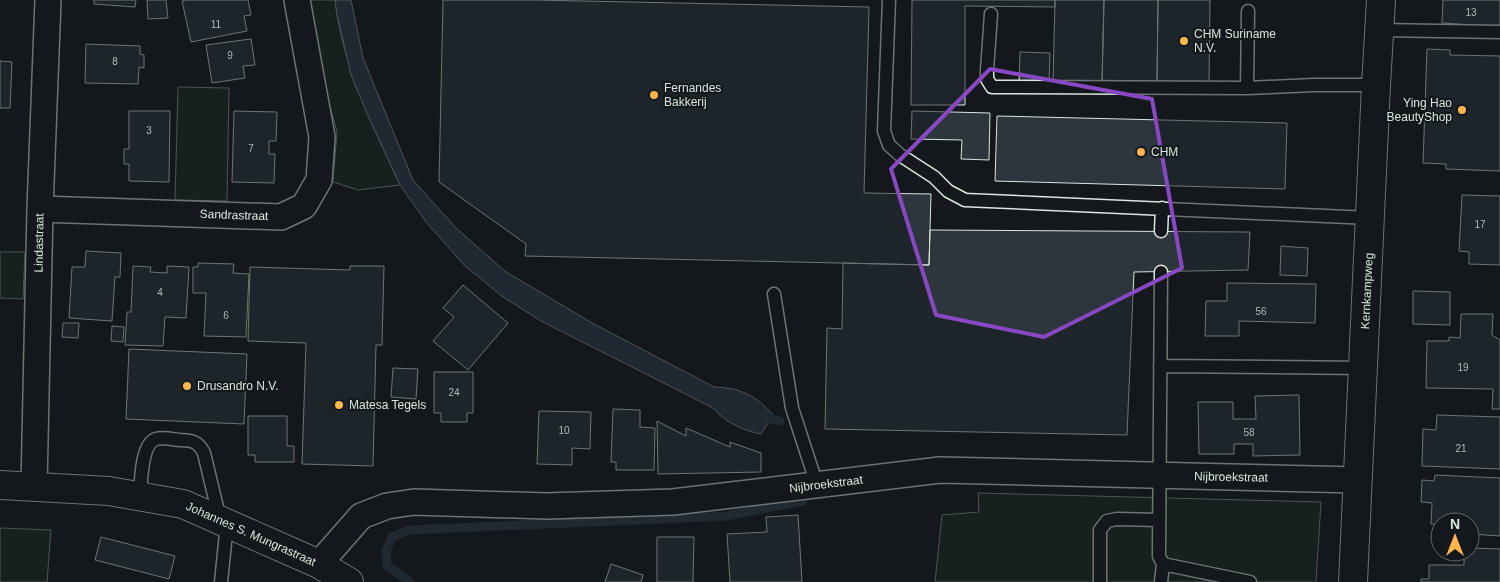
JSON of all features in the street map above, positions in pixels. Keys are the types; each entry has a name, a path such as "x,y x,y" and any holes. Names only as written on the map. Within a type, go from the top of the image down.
{"street":[{"name":"Lindastraat","path":"34,486 40,209 48,0"},
{"name":"Sandrastraat","path":"40,209 281,217 304,206 320,180 322,137 297,0"},
{"name":"Kernkampweg","path":"1353,582 1381,0"},
{"name":"Nijbroekstraat","path":"319,564 361,516 387,506 414,502 546,506 673,502 940,470 1358,480"},
{"name":"Johannes S. Mungrastraat","path":"0,485 109,491 183,504 319,564 349,582"}],"lane":[{"path":"889,0 884,131 889,146 934,177 948,191 965,200 1370,218"},
{"path":"1247,88 1248,11"},
{"path":"991,14 987,79 992,87 1247,88 1376,85"},
{"path":"1379,30 1500,32"},
{"path":"1161,231 1162,208"},
{"path":"1161,272 1159,520 1159,556 1163,564 1161,582"},
{"path":"774,294 792,408 817,485"},
{"path":"1160,366 1363,368"},
{"path":"140,496 145,449 150,442 156,438 192,440 200,444 224,522 221,582"},
{"path":"1100,582 1100,530 1107,521 1159,520"},
{"path":"1163,564 1250,582"}],"highlighted area":[{"path":"990,69 1152,99 1182,268 1044,337 936,315 891,169"}],"green space":[{"path":"305,0 335,0 345,49 360,95 400,185 358,190 333,182 337,132"},
{"path":"178,87 229,88 227,201 175,200"},
{"path":"0,252 25,252 23,299 0,298"},
{"path":"978,493 1321,502 1316,582 935,582 942,515 979,512"},
{"path":"0,528 51,530 47,582 0,582"}],"water":[{"path":"335,0 351,0 363,58 413,180 456,228 506,272 594,324 714,387 740,391 760,402 773,415 761,434 735,425 723,418 713,408 541,321 503,297 464,265 426,222 400,185 351,75"}],"building":[{"path":"94,0 136,0 135,7 94,4"},
{"path":"147,0 166,0 168,18 148,19"},
{"path":"248,0 251,15 244,16 247,31 191,42 182,1"},
{"name":"Fernandes Bakkerij","path":"443,0 535,0 869,7 864,193 931,194 929,265 525,256 526,244 439,182"},
{"path":"912,0 1055,0 1055,7 965,6 965,105 911,105"},
{"path":"1055,0 1104,0 1102,82 1053,82"},
{"path":"1104,0 1158,0 1157,82 1102,82"},
{"name":"CHM Suriname N.V.","path":"1158,0 1210,0 1209,83 1157,82"},
{"path":"1443,0 1500,0 1500,27 1442,23"},
{"path":"251,39 255,65 243,66 245,78 212,83 206,45"},
{"path":"86,44 140,46 140,54 144,55 144,68 139,67 138,84 85,83"},
{"name":"Ying Hao BeautyShop","path":"1427,49 1450,50 1450,55 1500,56 1500,171 1446,169 1446,164 1423,163"},
{"path":"1020,52 1050,53 1049,85 1019,84"},
{"path":"0,61 12,62 10,108 0,108"},
{"path":"129,111 170,111 169,182 129,181 129,164 124,164 124,149 129,149"},
{"path":"234,111 277,112 276,141 269,141 269,154 275,154 274,183 232,182"},
{"path":"912,111 990,113 989,160 961,159 962,140 911,139"},
{"name":"CHM","path":"997,116 1287,123 1285,189 995,181"},
{"path":"1462,195 1500,196 1500,265 1469,264 1469,252 1459,251"},
{"path":"930,230 1250,232 1248,270 1134,272 1127,435 825,429 827,328 842,329 843,263 929,265"},
{"path":"1281,246 1308,248 1307,276 1280,275"},
{"path":"86,251 121,253 120,277 115,277 112,321 69,318 72,267 85,267"},
{"path":"198,263 234,264 233,273 249,274 246,337 204,336 206,293 193,293 193,267 198,267"},
{"path":"133,266 151,267 150,272 167,273 167,266 189,267 186,318 165,317 163,346 125,345 127,312 131,312"},
{"name":"Matesa Tegels","path":"350,266 384,266 382,345 376,345 373,466 302,464 306,343 248,341 250,267 350,270"},
{"path":"1227,283 1316,284 1315,323 1239,321 1239,336 1205,336 1206,301 1227,301"},
{"path":"463,285 508,323 468,370 433,341 454,317 443,308"},
{"path":"1413,291 1450,292 1450,325 1413,324"},
{"path":"1461,314 1493,314 1492,335 1500,340 1500,409 1492,409 1493,389 1426,388 1427,341 1449,341 1449,337 1460,338"},
{"path":"63,323 79,323 78,338 62,337"},
{"path":"112,326 124,327 123,342 111,341"},
{"name":"Drusandro N.V.","path":"129,349 247,354 244,424 126,419"},
{"path":"393,368 418,369 416,399 391,397"},
{"path":"434,372 473,372 473,413 467,413 467,422 441,422 441,413 434,413"},
{"path":"1299,395 1300,455 1253,456 1253,444 1234,444 1234,454 1199,454 1198,402 1233,402 1233,419 1256,419 1255,396"},
{"path":"613,409 640,410 640,427 655,428 654,470 616,470 616,462 611,462"},
{"path":"539,411 591,412 590,449 572,448 572,465 537,464"},
{"path":"1437,415 1500,417 1500,469 1422,466 1423,429 1436,430"},
{"path":"248,416 287,416 287,446 294,446 294,462 255,462 255,455 248,455"},
{"path":"657,421 686,436 686,428 730,447 730,442 761,453 761,472 658,474"},
{"path":"1435,475 1500,478 1500,536 1480,535 1480,512 1432,512 1432,503 1421,502 1422,480 1434,481"},
{"path":"798,515 802,582 730,582 727,534 767,532 766,517"},
{"path":"101,537 175,556 169,579 95,560"},
{"path":"657,537 694,537 693,582 657,582"},
{"path":"1480,548 1500,549 1500,582 1421,582 1421,579 1429,579 1429,565 1464,565 1464,562 1480,562"},
{"path":"611,564 643,575 641,582 605,582"}],"waterway":[{"path":"761,416 780,421"},
{"path":"410,582 387,566 386,551 392,537 409,530 726,516 803,501"}],"place":[{"name":"CHM Suriname N.V.","path":"1184,41"},
{"name":"Fernandes Bakkerij","path":"654,95"},
{"name":"Ying Hao BeautyShop","path":"1462,110"},
{"name":"CHM","path":"1141,152"},
{"name":"Drusandro N.V.","path":"187,386"},
{"name":"Matesa Tegels","path":"339,405"}]}
